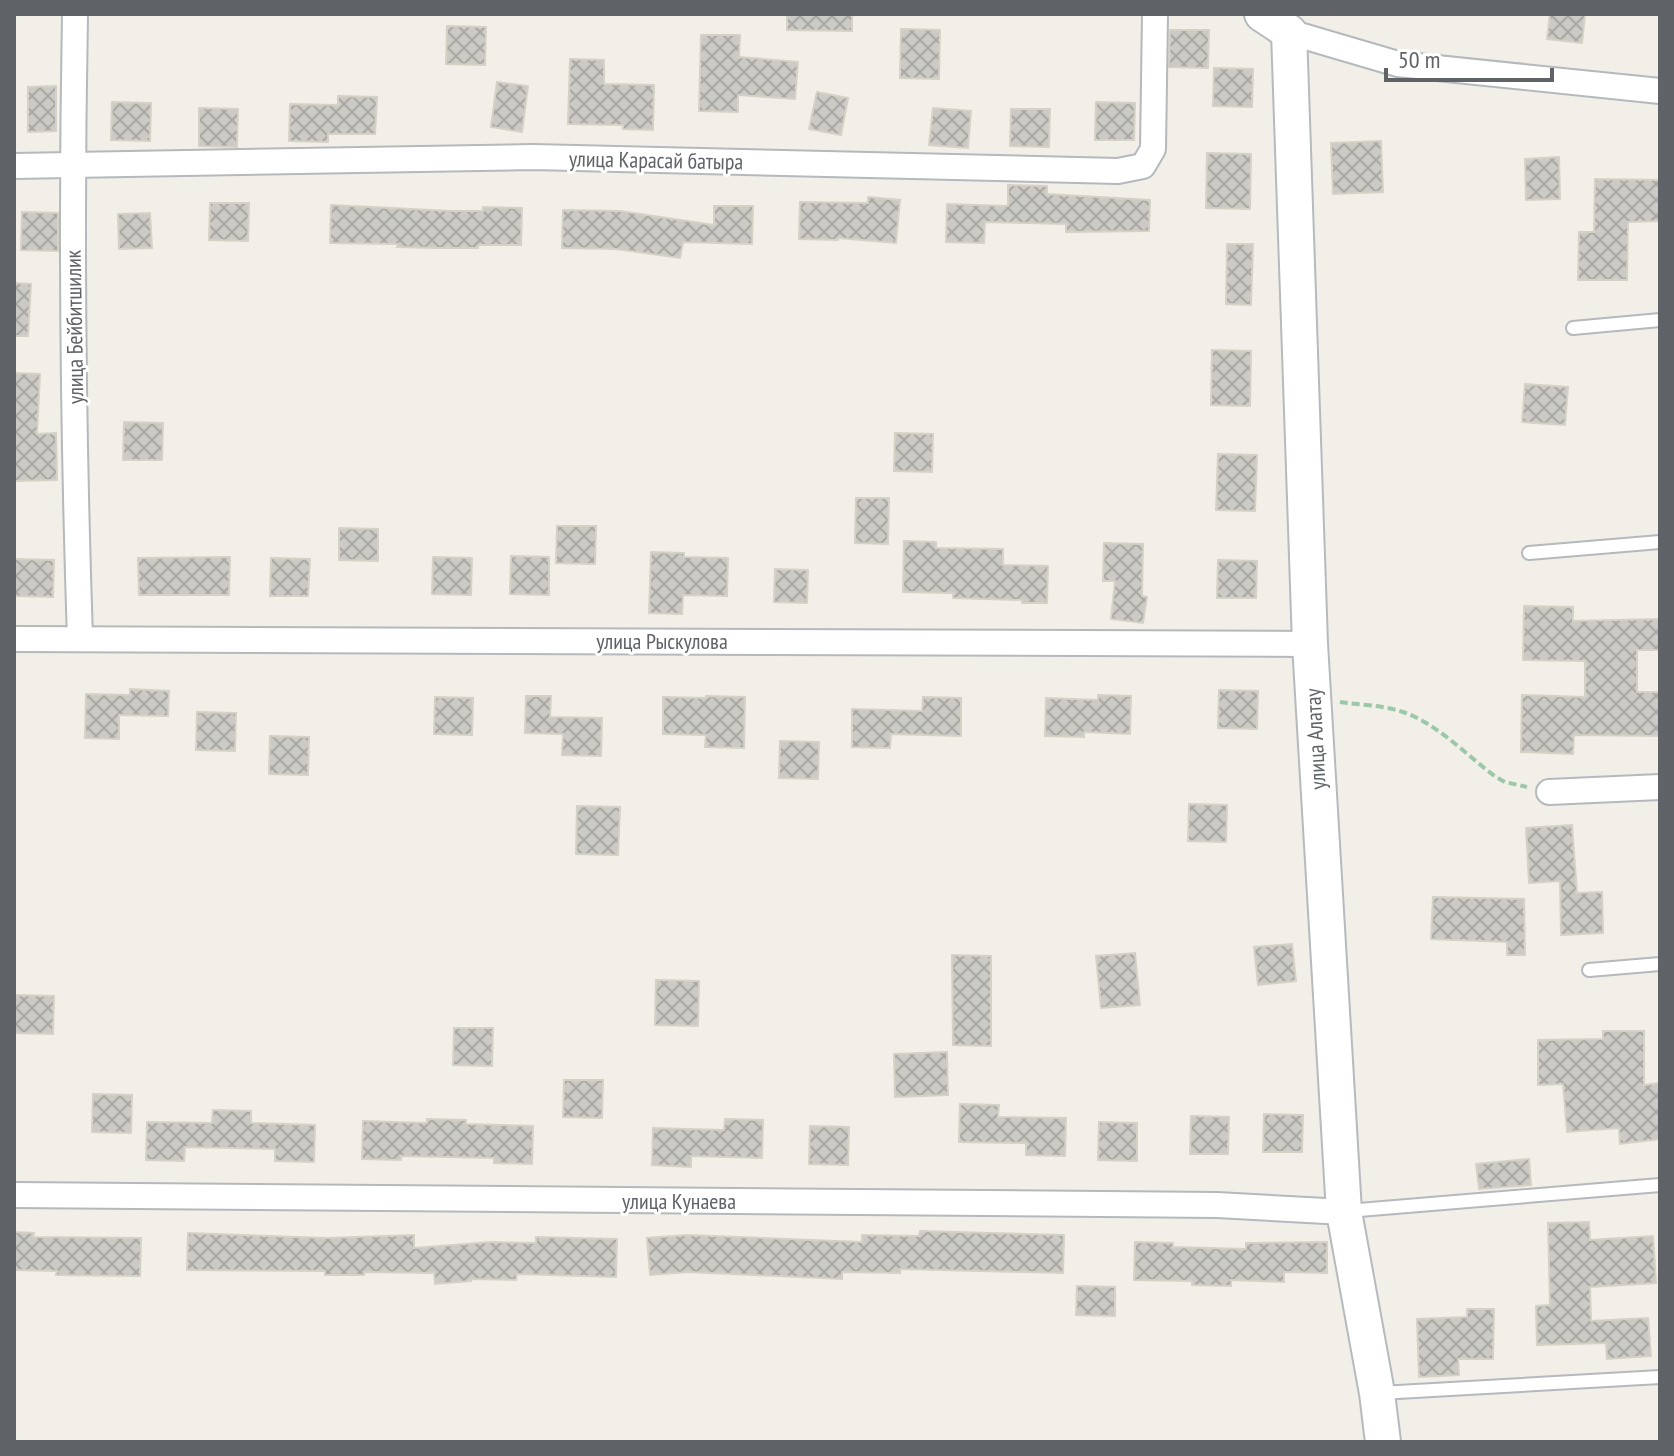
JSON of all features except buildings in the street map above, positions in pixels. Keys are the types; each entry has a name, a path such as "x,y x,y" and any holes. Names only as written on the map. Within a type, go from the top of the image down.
{"street":[{"name":"улица Бейбитшилик","path":"75,14 72,167 80,639"},
{"name":"улица Карасай батыра","path":"14,166 533,157 1118,171 1143,166 1153,149 1155,14"},
{"path":"1276,23 1398,64 1660,91"},
{"name":"улица Алатау","path":"1276,23 1344,1212 1383,1442"},
{"name":"улица Рыскулова","path":"14,639 1310,644"},
{"path":"1549,792 1660,787"},
{"name":"улица Кунаева","path":"14,1195 1202,1205 1344,1212"}],"lane":[{"path":"1573,328 1660,320"},
{"path":"1529,553 1660,542"},
{"path":"1589,970 1660,964"},
{"path":"1344,1212 1660,1185"},
{"path":"1377,1393 1660,1377"}],"path":[{"path":"1313,695 1413,715 1496,777 1549,792"}]}
